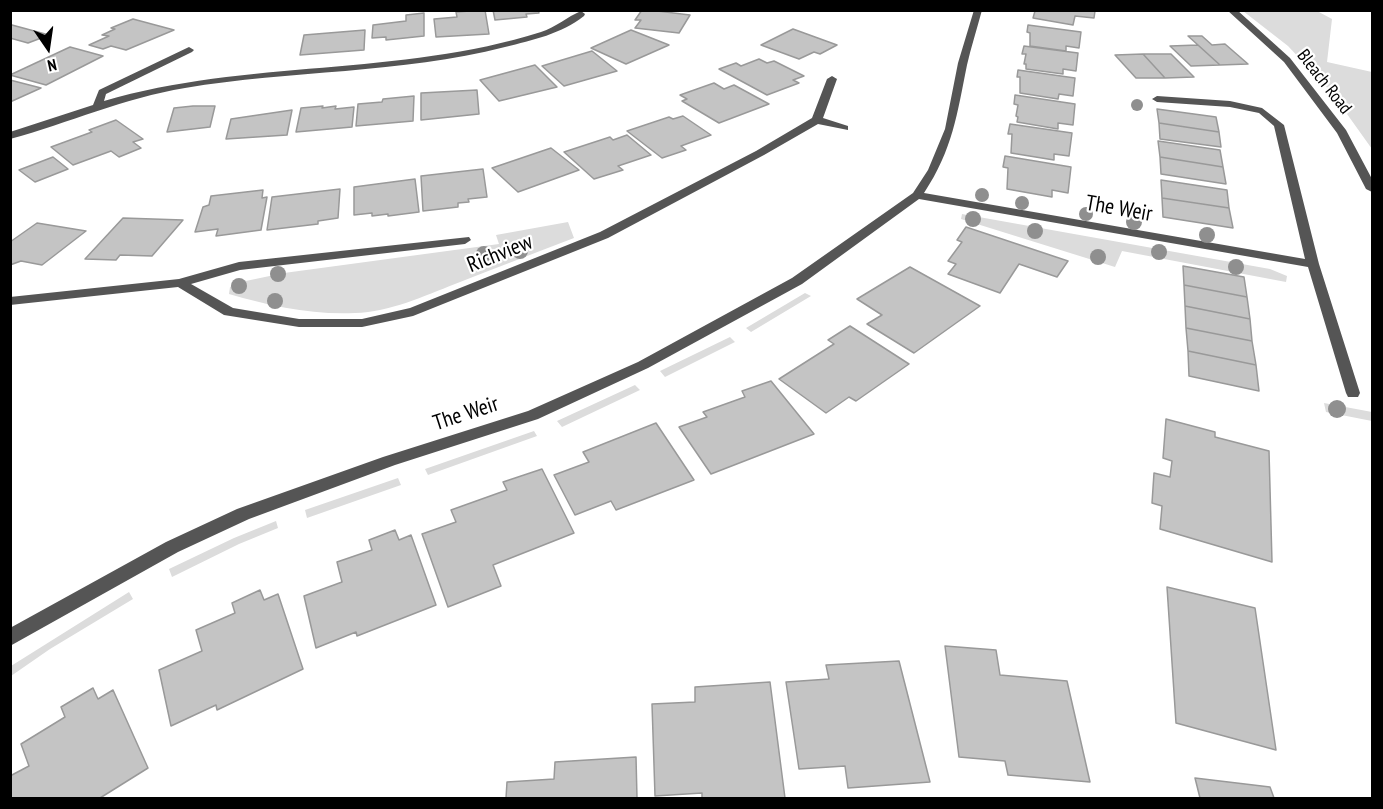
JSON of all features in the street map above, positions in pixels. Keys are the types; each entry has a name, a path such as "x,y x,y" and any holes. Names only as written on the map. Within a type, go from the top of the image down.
{"street":[{"name":"The Weir","path":"10,638 172,547 243,514 325,483 533,415 643,365 797,281 842,251 917,195 934,171 950,129 963,63 978,10"},
{"name":"Bleach Road","path":"1232,10 1287,60 1342,132 1372,189"},
{"path":"10,136 132,95 187,85 441,60 506,45 566,27 581,14"},
{"path":"98,105 102,92 189,50"},
{"path":"832,79 817,120 844,128"},
{"path":"1157,99 1230,104 1262,111 1279,125 1313,264 1353,393"},
{"name":"Richview","path":"180,283 229,312 299,323 362,322 413,312 604,235 760,153 817,120"},
{"name":"The Weir","path":"917,195 1313,264"},
{"name":"Richview","path":"10,301 180,283 239,266 465,240"}],"shaded area":[{"path":"1243,11 1317,11 1332,19 1327,62 1372,72 1372,149 1332,93 1288,46"},
{"path":"962,214 1270,269 1287,276 1286,282 1122,251 1115,267 961,219"},
{"path":"568,222 574,238 419,298 381,310 355,313 307,311 229,294 230,287 241,282 284,273 499,244 496,235"},
{"path":"805,293 811,296 751,332 746,328"},
{"path":"730,337 735,342 665,377 660,371"},
{"path":"635,385 640,390 562,427 557,421"},
{"path":"1324,403 1372,412 1372,421 1326,412"},
{"path":"534,431 537,436 428,475 425,469"},
{"path":"398,478 401,485 307,518 305,510"},
{"path":"276,521 278,528 239,544 172,577 169,569"},
{"path":"129,592 133,599 50,649 11,676 11,666"}],"building":[{"path":"485,10 489,34 436,37 434,19 457,17 456,12"},
{"path":"493,10 538,10 539,13 526,14 527,17 495,20"},
{"path":"642,10 690,15 679,33 635,28 641,20 635,20"},
{"path":"1031,10 1095,11 1094,18 1075,16 1073,25 1033,18 1035,11"},
{"path":"424,13 424,36 386,40 386,37 372,38 373,25 406,21 406,15"},
{"path":"133,19 174,30 126,50 111,46 103,49 89,45 109,36 102,35 115,29 111,28"},
{"path":"10,25 49,35 28,43 10,38"},
{"path":"1028,25 1081,32 1079,48 1066,46 1066,51 1030,46"},
{"path":"793,29 837,45 820,54 814,52 799,59 761,45"},
{"path":"365,30 364,50 300,55 304,35"},
{"path":"631,30 669,45 626,64 591,48"},
{"path":"1188,36 1202,36 1212,45 1225,44 1248,64 1220,65"},
{"path":"1198,45 1220,65 1191,66 1170,46"},
{"path":"1024,46 1078,53 1076,71 1063,69 1063,74 1026,69 1026,64 1024,64 1026,54 1022,54"},
{"path":"70,47 103,56 46,85 10,75"},
{"path":"592,51 617,71 564,86 542,66"},
{"path":"1143,54 1165,78 1136,78 1115,55"},
{"path":"1143,54 1171,54 1194,77 1165,78"},
{"path":"759,59 767,63 774,61 804,76 793,80 799,83 767,95 719,69 736,63 741,66"},
{"path":"535,65 557,87 499,101 480,80"},
{"path":"1018,70 1075,78 1073,96 1059,94 1058,99 1020,93"},
{"path":"10,80 41,88 10,102"},
{"path":"714,83 724,89 734,85 769,104 719,123 682,101 687,99 680,95"},
{"path":"477,90 479,114 421,120 421,93"},
{"path":"1015,95 1075,104 1073,125 1058,123 1058,129 1017,122 1018,105 1014,104"},
{"path":"414,96 413,121 356,126 358,104"},
{"path":"215,106 210,127 167,132 174,108"},
{"path":"323,106 322,108 336,106 335,109 354,107 352,127 296,132 301,108"},
{"path":"1157,109 1216,117 1219,132 1159,123"},
{"path":"292,110 287,135 226,139 231,119"},
{"path":"683,116 711,135 681,146 686,150 662,158 627,131 669,117 673,119"},
{"path":"116,120 143,139 133,142 141,148 119,157 111,151 73,165 51,147 92,132 89,130"},
{"path":"1159,123 1219,132 1221,147 1160,139"},
{"path":"1010,124 1072,133 1069,156 1054,154 1054,160 1011,153 1012,134 1008,134"},
{"path":"627,135 651,155 618,166 623,170 594,179 564,152 610,137 613,140"},
{"path":"1158,141 1220,150 1223,167 1160,157"},
{"path":"551,148 579,170 518,192 492,168"},
{"path":"1005,156 1071,167 1068,193 1052,190 1052,197 1007,189 1008,168 1003,167"},
{"path":"53,157 68,169 35,182 19,170"},
{"path":"1160,157 1223,167 1226,184 1161,174"},
{"path":"483,169 487,197 468,199 469,202 458,203 458,207 423,211 421,176"},
{"path":"415,179 419,212 388,216 388,214 372,216 372,213 354,215 354,187"},
{"path":"1161,180 1227,190 1229,208 1162,198"},
{"path":"340,189 338,218 318,221 318,224 267,230 272,197"},
{"path":"263,190 262,198 267,197 261,230 216,236 218,229 195,232 203,207 209,205 211,196"},
{"path":"1162,198 1229,208 1233,228 1163,217"},
{"path":"123,218 183,220 152,256 120,255 116,260 85,259"},
{"path":"37,223 86,231 42,265 21,261 10,265 10,242"},
{"path":"966,227 1068,261 1057,277 1019,264 1000,293 948,274 956,264 948,261 962,242 957,240"},
{"path":"1183,266 1244,277 1247,297 1184,285"},
{"path":"910,267 980,306 914,353 867,324 882,315 857,299"},
{"path":"1184,285 1247,297 1250,319 1185,306"},
{"path":"1185,306 1250,319 1252,341 1186,328"},
{"path":"850,326 909,364 856,401 849,397 826,413 779,379 834,344 828,340"},
{"path":"1186,328 1252,341 1256,365 1188,351"},
{"path":"1188,351 1256,365 1259,391 1189,376"},
{"path":"771,381 814,434 711,474 679,427 707,417 703,412 745,397 742,391"},
{"path":"1166,419 1215,432 1215,437 1269,451 1272,562 1160,529 1162,506 1152,503 1154,473 1170,477 1172,461 1163,458"},
{"path":"656,423 694,480 616,510 611,501 575,515 554,475 589,462 583,452"},
{"path":"542,469 574,533 493,565 501,586 448,607 422,534 456,522 451,510 507,490 503,482"},
{"path":"395,530 399,540 411,535 436,605 357,636 356,632 316,648 304,596 342,582 337,562 372,550 369,540"},
{"path":"1167,587 1255,608 1276,750 1176,723"},
{"path":"260,590 264,600 278,594 303,669 217,710 216,705 171,726 159,670 202,651 196,630 235,613 232,603"},
{"path":"945,646 996,650 1000,675 1067,681 1090,782 1008,775 1005,761 959,757"},
{"path":"899,661 930,782 848,788 845,766 799,769 786,682 829,679 826,665"},
{"path":"770,682 785,798 702,798 702,793 655,796 652,704 695,702 695,687"},
{"path":"93,688 98,699 113,690 148,768 100,798 10,798 10,776 29,766 21,744 65,717 61,707"},
{"path":"636,757 637,798 506,798 507,782 554,779 555,762"},
{"path":"1195,778 1270,787 1274,798 1200,798"}]}
